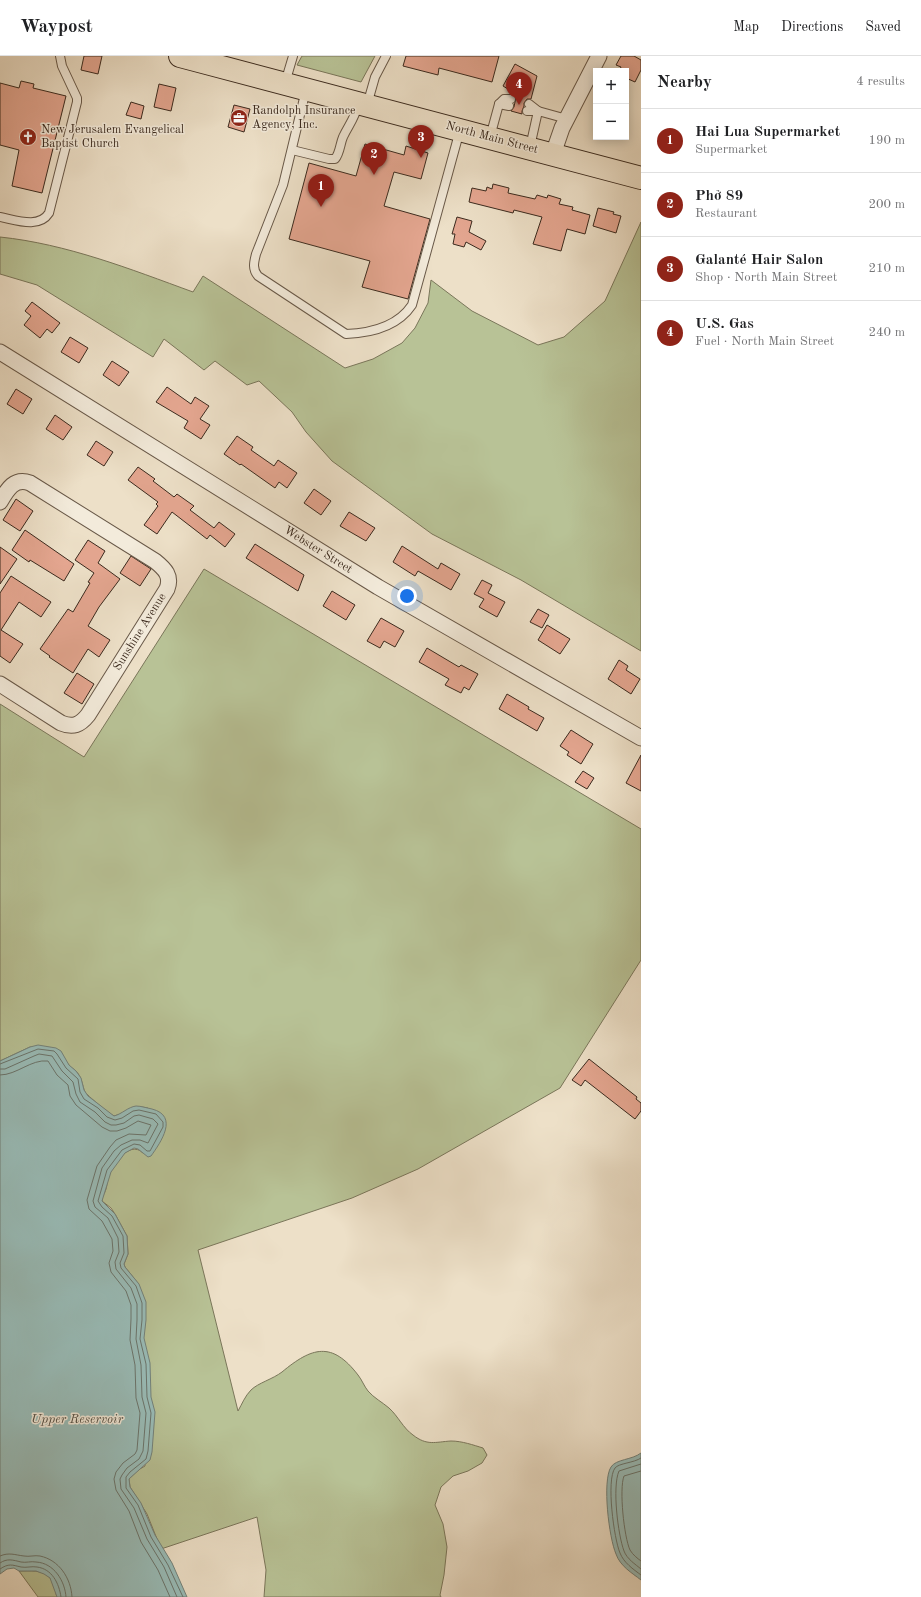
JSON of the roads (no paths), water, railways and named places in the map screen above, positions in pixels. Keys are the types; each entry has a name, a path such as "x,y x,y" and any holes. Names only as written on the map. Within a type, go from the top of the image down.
{"main road":[{"name":"North Main Street","path":"180,56 209,60 306,89 641,178"}],"street":[{"path":"553,154 567,119 599,56"},
{"name":"Webster Street","path":"0,352 378,588 641,738"},
{"name":"Sunshine Avenue","path":"0,502 8,489 17,482 21,481 30,483 155,561 167,572 169,580 167,589 88,715 80,723 71,726 61,723 0,684"}],"lane":[{"path":"0,217 37,222 45,219 49,213 77,102 75,93 64,73 60,56"},
{"path":"285,83 293,56"},
{"path":"292,150 329,160 335,159 338,155 343,138 363,104 386,56"},
{"path":"306,89 283,185 254,261 254,270 258,276 343,333 354,334 390,324 403,317 412,305 460,130"},
{"path":"490,137 499,104 504,99 510,102"},
{"path":"528,108 567,119"},
{"path":"530,148 538,111"}],"water":[{"name":"Upper Reservoir","path":"38,1045 56,1048 61,1051 69,1065 81,1078 84,1090 88,1096 114,1116 136,1106 160,1112 165,1117 166,1123 163,1137 151,1156 148,1157 138,1149 134,1148 125,1153 111,1172 102,1201 115,1214 127,1236 128,1254 124,1264 139,1284 146,1302 144,1338 150,1363 151,1397 155,1412 152,1452 150,1460 129,1479 130,1487 141,1503 155,1535 172,1563 187,1597 57,1597 50,1578 44,1574 36,1571 19,1571 14,1568 7,1569 0,1574 0,1061 30,1047"},
{"path":"641,1453 641,1580 623,1566 613,1546 609,1523 607,1484 608,1474 613,1464"}],"place":[{"name":"U.S. Gas","path":"519,105"},
{"name":"Randolph Insurance Agency, Inc.","path":"239,118"},
{"name":"New Jerusalem Evangelical Baptist Church","path":"28,137"},
{"name":"Galanté Hair Salon","path":"421,158"},
{"name":"Phở 89","path":"374,175"},
{"name":"Hai Lua Supermarket","path":"321,207"}]}
